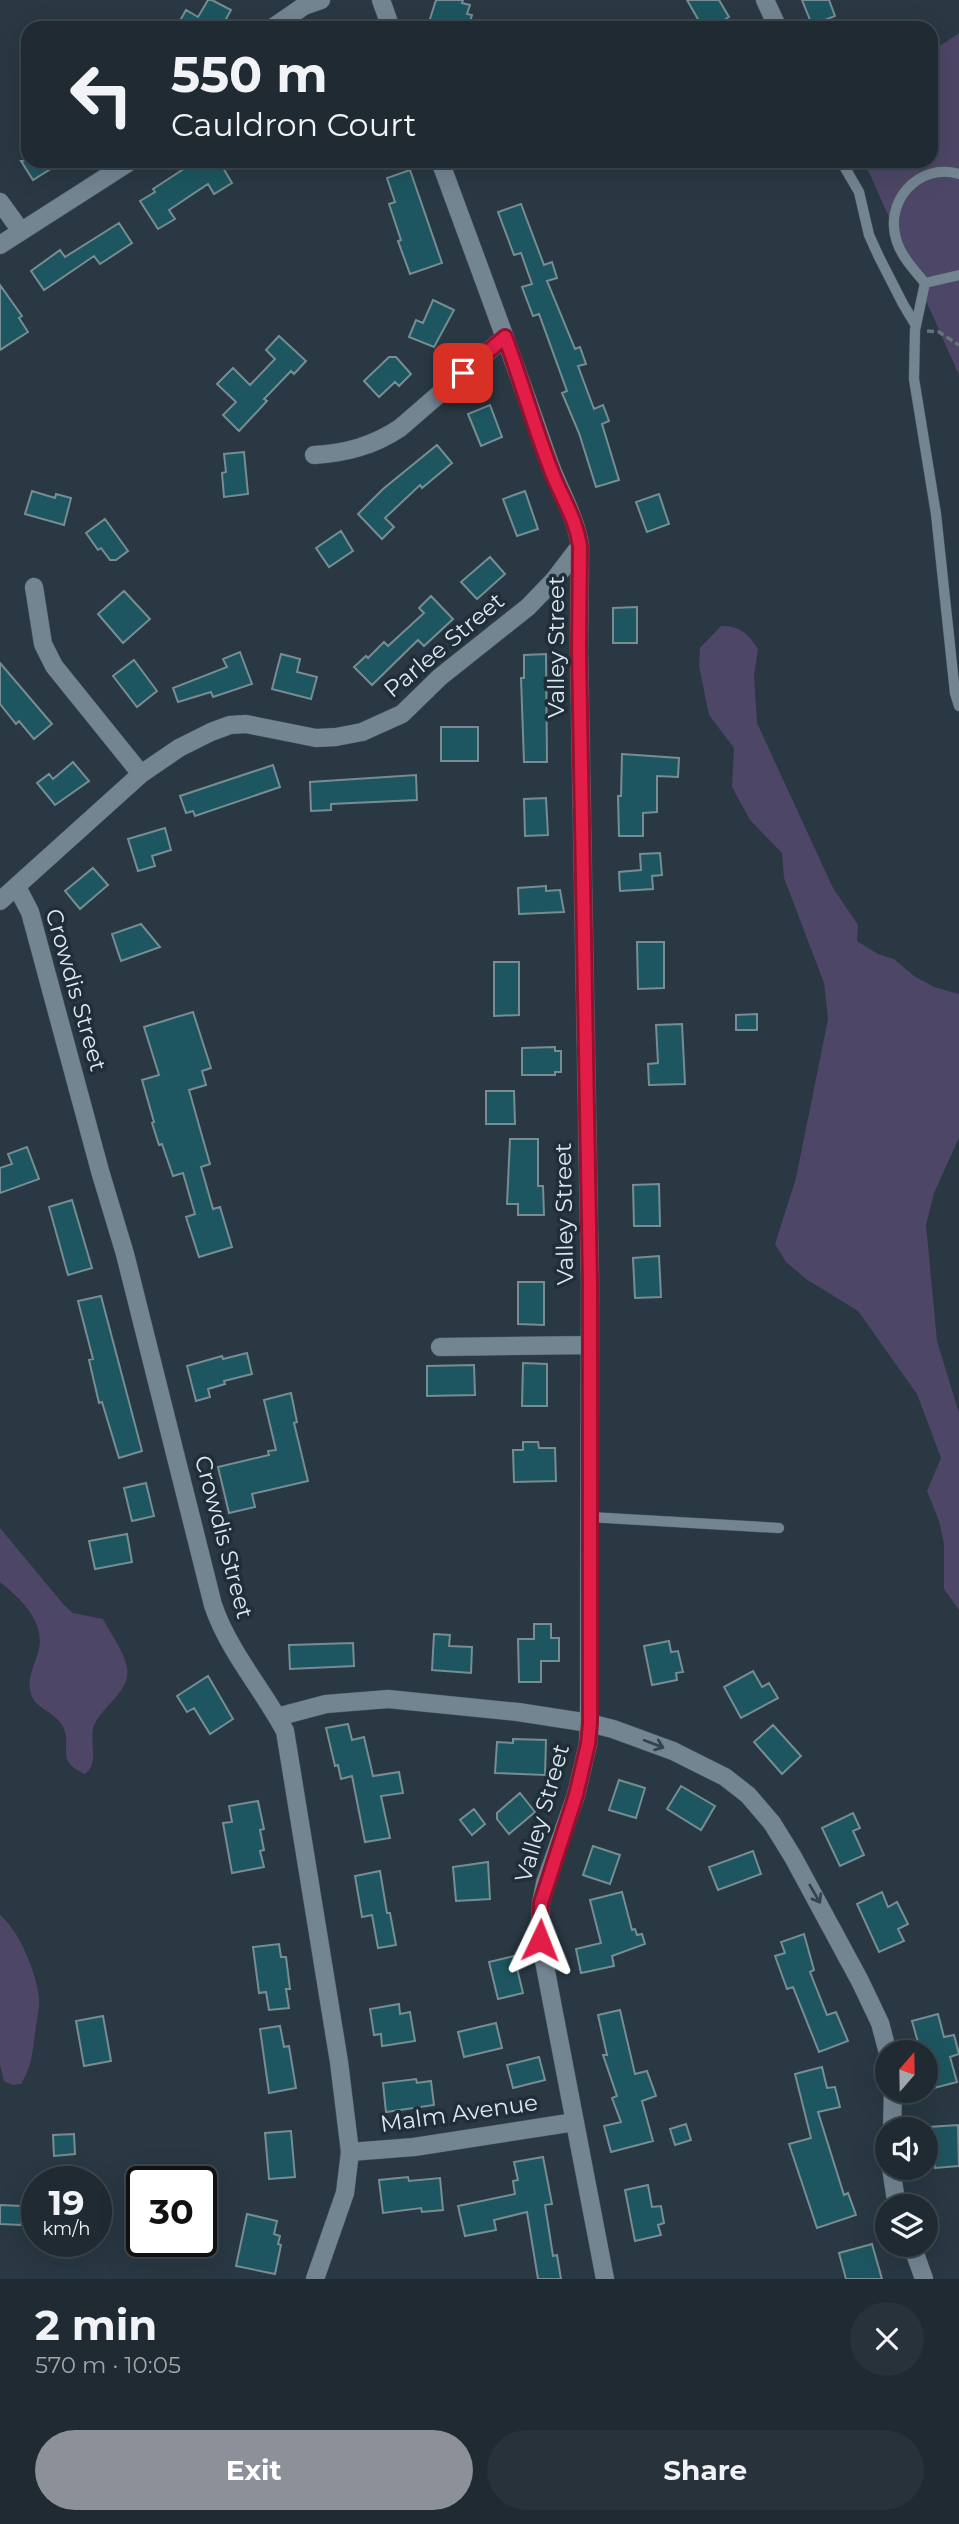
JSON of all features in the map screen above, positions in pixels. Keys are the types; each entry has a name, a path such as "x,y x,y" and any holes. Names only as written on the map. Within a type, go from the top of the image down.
{"street":[{"path":"282,21 304,6 321,0"},
{"path":"381,0 388,21"},
{"path":"765,0 775,21"},
{"path":"0,245 120,168"},
{"name":"Valley Street","path":"443,168 554,476 570,507 580,546 590,1345 590,1723 584,1766 576,1795 545,1883 540,1940 605,2279"},
{"path":"0,202 21,231"},
{"path":"314,455 353,450 386,437 400,428 505,337"},
{"name":"Parlee Street","path":"0,901 141,774 187,744 230,725 258,726 316,738 362,732 402,714 440,677 527,607 554,580 580,546"},
{"path":"34,587 43,644 54,666 141,774"},
{"name":"Crowdis Street","path":"16,887 30,912 96,1159 125,1254 192,1514 212,1605 233,1651 285,1731 339,2062 350,2152 345,2193 315,2279"},
{"path":"440,1347 590,1345"},
{"path":"277,1717 326,1704 387,1699 495,1709 590,1723 632,1736 699,1763 725,1777 748,1796 772,1823 832,1924 880,2023 885,2040"},
{"name":"Malm Avenue","path":"350,2152 414,2147 575,2122"},
{"path":"916,2257 924,2279"}],"lane":[{"path":"845,168 859,192 869,235 915,327"},
{"path":"925,283 897,243 893,227 895,212 900,196 920,178 932,172 959,174"},
{"path":"925,283 959,275"},
{"path":"925,283 915,327 914,379 936,514 959,706"},
{"path":"589,1517 779,1528"}],"path":[{"path":"915,327 939,332 959,345"}],"shaded area":[{"path":"959,33 959,375 867,168 938,168 938,47"},
{"path":"721,626 734,627 743,632 758,649 754,676 757,723 833,888 858,925 857,941 878,954 894,959 914,976 934,987 959,994 959,1138 934,1193 926,1225 937,1341 959,1413 959,1610 944,1589 944,1544 939,1521 927,1491 941,1458 917,1394 858,1311 806,1279 786,1262 775,1244 796,1178 828,1019 824,983 784,878 782,853 750,820 732,787 734,748 709,715 699,666 700,648"},
{"path":"0,1528 73,1613 103,1619 125,1661 125,1683 95,1723 92,1764 85,1774 75,1769 67,1758 62,1725 32,1696 30,1680 38,1653 39,1632 24,1604 0,1582"},
{"path":"0,1915 14,1931 26,1953 39,1998 30,2063 21,2084 12,2085 4,2081 0,2065"}],"building":[{"path":"208,0 231,10 225,21 180,21 186,10 198,17"},
{"path":"436,0 463,0 462,3 470,5 467,14 472,15 470,21 429,21"},
{"path":"687,0 719,0 729,17 722,21 699,21"},
{"path":"802,0 829,0 835,16 822,21 810,21"},
{"path":"25,168 52,168 33,180"},
{"path":"185,168 223,168 232,183 214,194 208,184 169,210 175,219 158,229 140,201 155,192 153,189"},
{"path":"410,170 442,263 410,274 389,204 395,202 387,178"},
{"path":"521,204 544,265 552,262 557,278 547,281 575,349 580,347 586,364 578,366 594,409 603,405 609,421 602,424 619,480 596,487 579,433 562,393 567,391 539,314 533,316 522,287 532,284 521,253 514,255 498,212"},
{"path":"119,223 132,243 100,264 94,256 44,290 31,271 60,250 65,257"},
{"path":"0,285 22,316 19,318 28,332 0,350"},
{"path":"433,300 454,310 434,347 409,337 416,320 423,323"},
{"path":"279,336 306,361 294,374 291,371 264,399 267,401 239,431 223,415 236,402 217,384 233,368 250,385 275,359 266,350"},
{"path":"389,357 396,357 411,374 399,386 395,382 379,397 364,381"},
{"path":"490,405 502,437 481,446 468,414"},
{"path":"437,445 452,463 422,488 420,485 385,518 394,527 382,539 358,514 383,489"},
{"path":"244,452 248,494 224,497 224,454"},
{"path":"32,491 55,498 56,494 71,498 64,525 25,514"},
{"path":"525,491 538,529 517,536 503,499"},
{"path":"659,494 669,524 647,532 636,502"},
{"path":"105,519 128,551 116,560 110,560 101,548 98,550 86,533"},
{"path":"341,531 353,551 329,567 316,548"},
{"path":"490,557 505,574 477,599 461,582"},
{"path":"124,591 150,619 123,643 98,614"},
{"path":"431,596 453,619 424,646 418,640 372,685 354,667 384,642 388,646 424,613 419,608"},
{"path":"637,607 637,643 613,643 613,608"},
{"path":"240,652 252,684 213,697 211,692 178,702 173,688 227,667 223,659"},
{"path":"281,654 300,659 297,672 317,677 311,699 272,689"},
{"path":"546,654 547,762 524,762 521,678 524,678 524,655"},
{"path":"134,660 157,691 137,707 113,676"},
{"path":"0,663 52,724 34,739 19,721 16,724 0,704"},
{"path":"441,727 478,727 478,761 441,761"},
{"path":"622,754 679,758 678,777 657,776 657,812 643,813 643,836 619,836 618,796 621,796"},
{"path":"73,762 89,781 55,805 37,783 49,774 53,779"},
{"path":"273,765 280,787 195,816 193,811 186,813 180,796"},
{"path":"416,775 417,800 331,804 331,810 311,811 310,782"},
{"path":"546,798 548,835 525,836 524,799"},
{"path":"165,828 171,850 152,856 155,866 138,871 128,839"},
{"path":"660,853 662,875 652,876 653,889 620,891 619,872 641,870 640,854"},
{"path":"93,868 108,885 80,909 65,891"},
{"path":"546,886 546,891 560,890 564,912 519,914 518,888"},
{"path":"141,924 160,947 121,961 112,934"},
{"path":"637,942 664,942 664,988 638,989"},
{"path":"494,962 519,962 519,1015 494,1016"},
{"path":"193,1012 211,1068 202,1071 206,1085 189,1090 210,1164 201,1167 213,1209 220,1207 232,1247 199,1257 186,1217 195,1214 183,1173 173,1176 162,1144 159,1145 142,1080 159,1075 144,1027"},
{"path":"757,1014 757,1030 736,1030 736,1015"},
{"path":"682,1024 685,1084 649,1085 648,1064 658,1063 656,1025"},
{"path":"555,1047 555,1051 561,1051 561,1072 555,1072 555,1075 522,1075 522,1048"},
{"path":"486,1091 514,1091 515,1124 486,1124"},
{"path":"510,1139 538,1139 538,1186 543,1186 544,1215 518,1215 518,1204 507,1204"},
{"path":"27,1147 39,1179 0,1193 0,1168 12,1164 8,1154"},
{"path":"659,1184 660,1226 634,1226 633,1185"},
{"path":"72,1200 92,1268 68,1275 49,1207"},
{"path":"659,1256 661,1297 635,1298 633,1258"},
{"path":"518,1282 544,1282 544,1325 518,1324"},
{"path":"101,1296 142,1451 119,1458 102,1402 99,1403 89,1360 93,1359 78,1301"},
{"path":"247,1353 252,1374 224,1381 225,1384 208,1389 210,1397 196,1401 187,1366 222,1356 223,1359"},
{"path":"523,1363 547,1364 547,1406 522,1406"},
{"path":"474,1365 475,1395 427,1396 427,1366"},
{"path":"291,1393 297,1422 294,1423 308,1481 252,1494 255,1507 229,1513 218,1467 269,1455 268,1451 276,1450 264,1400"},
{"path":"523,1442 538,1442 539,1448 555,1448 556,1481 514,1482 513,1450 523,1450"},
{"path":"146,1483 154,1516 132,1521 124,1488"},
{"path":"127,1534 132,1562 95,1569 89,1541"},
{"path":"534,1624 551,1624 551,1638 559,1638 559,1661 541,1661 541,1682 519,1682 518,1639 534,1639"},
{"path":"434,1634 450,1635 449,1646 472,1647 471,1673 432,1670"},
{"path":"669,1641 671,1652 678,1651 683,1672 676,1673 677,1680 652,1685 644,1646"},
{"path":"353,1643 354,1666 290,1669 289,1645"},
{"path":"753,1671 762,1687 769,1683 778,1698 741,1718 724,1687"},
{"path":"208,1676 233,1719 210,1734 194,1708 187,1712 177,1696"},
{"path":"348,1724 352,1740 364,1737 373,1776 399,1772 403,1793 381,1796 390,1838 365,1842 352,1776 341,1779 338,1765 335,1766 326,1728"},
{"path":"773,1725 801,1756 782,1774 754,1742"},
{"path":"513,1739 546,1740 545,1775 495,1773 497,1742 513,1743"},
{"path":"619,1780 645,1788 636,1818 609,1810"},
{"path":"681,1786 715,1806 701,1830 667,1809"},
{"path":"520,1793 535,1812 509,1834 497,1819 497,1813"},
{"path":"258,1801 264,1829 260,1830 264,1850 260,1851 264,1867 232,1873 223,1823 232,1822 229,1806"},
{"path":"474,1809 485,1824 472,1835 460,1820"},
{"path":"853,1813 860,1828 853,1831 864,1855 840,1866 822,1828"},
{"path":"593,1846 620,1855 610,1884 583,1875"},
{"path":"753,1851 761,1874 718,1890 709,1867"},
{"path":"488,1862 490,1899 456,1901 453,1867"},
{"path":"380,1871 396,1945 378,1948 372,1915 362,1917 355,1876"},
{"path":"622,1892 632,1930 635,1929 637,1935 642,1934 645,1944 612,1956 614,1966 581,1973 576,1949 601,1943 590,1900"},
{"path":"882,1892 888,1907 897,1902 908,1924 898,1929 904,1941 879,1952 857,1904"},
{"path":"804,1934 814,1970 810,1972 827,2015 836,2012 848,2041 819,2052 793,1987 787,1989 775,1956 785,1953 781,1942"},
{"path":"279,1944 281,1957 286,1957 290,1989 286,1989 289,2008 269,2010 266,1992 259,1993 253,1947"},
{"path":"514,1956 523,1993 498,1999 489,1962"},
{"path":"399,2004 400,2014 410,2012 415,2041 382,2046 381,2034 374,2035 370,2009"},
{"path":"620,2010 635,2074 647,2071 656,2096 642,2101 653,2141 611,2152 604,2126 621,2122 612,2098 617,2096 603,2055 607,2055 598,2015"},
{"path":"938,2014 944,2037 954,2035 959,2054 950,2057 957,2082 938,2087 938,2040 917,2040 912,2021"},
{"path":"103,2016 111,2061 84,2066 76,2021"},
{"path":"496,2023 502,2048 464,2057 458,2032"},
{"path":"280,2026 284,2047 289,2046 296,2088 269,2093 260,2029"},
{"path":"539,2057 545,2080 513,2088 507,2065"},
{"path":"822,2067 827,2088 835,2087 840,2107 818,2112 844,2195 848,2193 856,2215 817,2228 789,2144 811,2138 795,2074"},
{"path":"416,2079 417,2083 431,2081 434,2105 386,2112 383,2083"},
{"path":"686,2124 691,2140 675,2145 670,2129"},
{"path":"958,2125 959,2166 938,2168 938,2126"},
{"path":"291,2131 295,2177 269,2179 265,2133"},
{"path":"74,2134 75,2154 54,2156 53,2135"},
{"path":"543,2157 552,2204 545,2205 553,2256 557,2255 561,2279 538,2279 527,2212 494,2220 496,2230 465,2236 458,2206 515,2194 513,2181 518,2180 514,2162"},
{"path":"408,2177 409,2181 440,2178 443,2210 422,2212 421,2208 383,2213 379,2180"},
{"path":"648,2185 652,2207 661,2206 664,2223 658,2225 661,2235 635,2241 625,2190"},
{"path":"0,2205 21,2206 21,2225 0,2224"},
{"path":"247,2214 277,2221 274,2234 280,2236 278,2244 281,2245 275,2274 236,2266"},
{"path":"872,2244 882,2279 846,2279 839,2253"}],"route":[{"path":"463,373 505,337 554,476 570,507 580,546 579,651 590,1282 590,1723 584,1766 576,1795 545,1883 541,1903 540,1940"}]}
